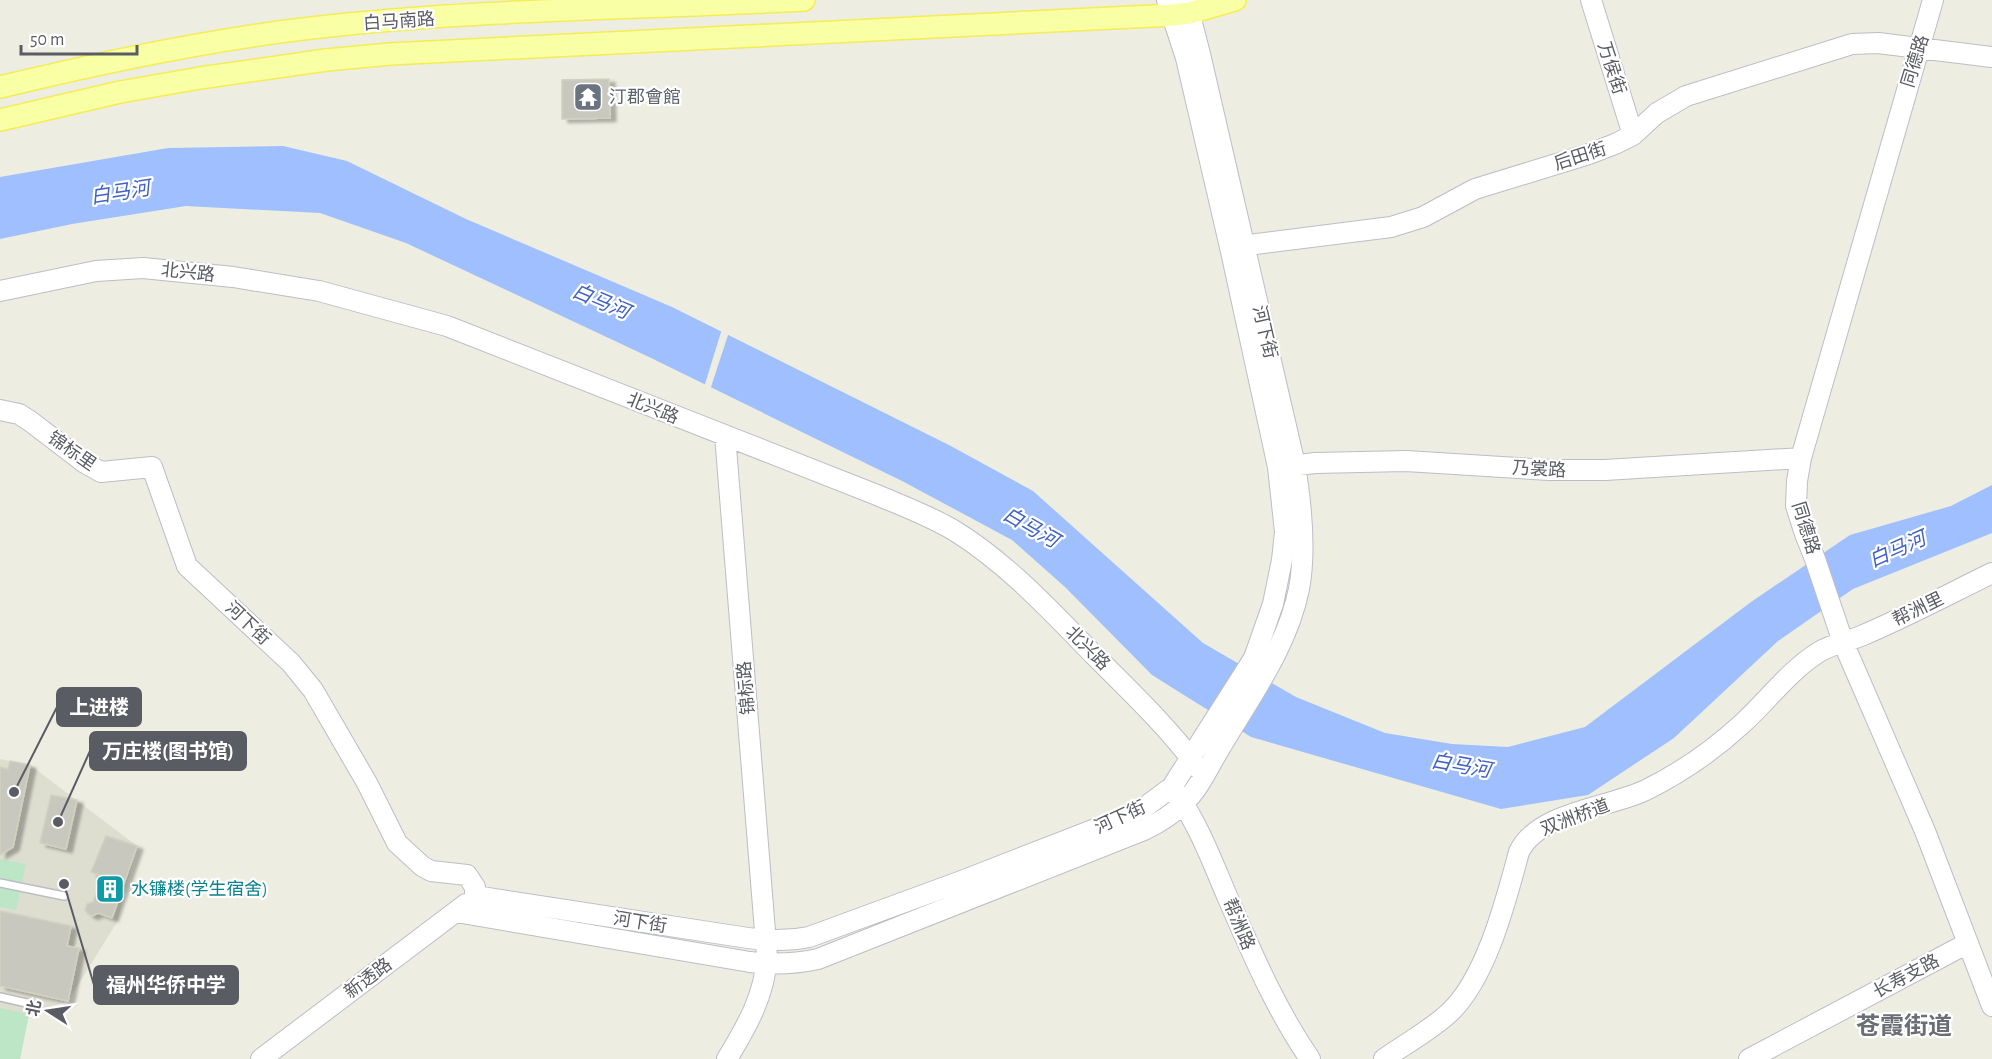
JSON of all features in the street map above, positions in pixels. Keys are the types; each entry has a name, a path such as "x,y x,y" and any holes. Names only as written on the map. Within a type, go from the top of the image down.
{"main road":[{"name":"白马南路","path":"0,87 90,65 240,37 313,27 426,18 804,0"},
{"path":"0,120 120,92 200,78 369,56 1179,7 1235,0"}],"street":[{"name":"万侯街","path":"1591,0 1633,135"},
{"name":"同德路","path":"1933,0 1801,458 1796,506 1843,642 1925,831 1992,1006"},
{"name":"河下街","path":"456,912 767,964 788,964 818,959 1144,830 1166,818 1184,804 1204,776 1211,744 1262,661 1282,560 1286,466 1238,246 1186,58 1179,7"},
{"name":"后田街","path":"1238,246 1401,225 1433,213 1475,189 1589,154 1633,135 1657,113 1686,96 1837,48 1869,42 1992,57"},
{"name":"北兴路","path":"0,291 96,271 143,268 233,277 319,291 447,326 908,508 942,523 969,540 1042,602 1170,734 1204,776"},
{"name":"锦标里","path":"0,410 19,414 85,464 101,472 152,467 187,566"},
{"name":"锦标路","path":"725,435 767,941 767,964 762,989 756,1006 727,1059"},
{"name":"乃裳路","path":"1286,466 1315,463 1428,462 1584,471 1801,458"},
{"name":"河下街","path":"187,566 291,663 313,690 367,783 392,834 405,852 431,871 467,875 475,887 475,896 767,941 809,937 959,882 1135,813 1172,787 1191,759 1211,744"},
{"name":"帮洲里","path":"1843,642 1992,573"},
{"name":"双洲桥道","path":"1384,1059 1448,1014 1463,996 1493,939 1519,852 1531,835 1558,820 1635,795 1671,776 1737,729 1819,651 1843,642"},
{"name":"帮洲路","path":"1172,787 1198,829 1268,989 1310,1059"},
{"name":"新透路","path":"261,1059 475,896"},
{"name":"长寿支路","path":"1749,1059 1968,943"}],"lane":[{"path":"0,883 64,896"},
{"path":"0,997 31,1004"}],"shaded area":[{"path":"0,759 30,765 137,846 117,922 68,1001 29,1014 20,1059 0,1059"}],"green space":[{"path":"0,859 26,864 16,910 0,907"},
{"path":"0,1008 29,1014 20,1059 0,1059"}],"water":[{"name":"白马河","path":"283,146 347,161 466,219 672,307 949,445 1033,491 1203,643 1296,697 1385,733 1452,744 1508,747 1585,727 1751,602 1850,535 1951,506 1992,485 1992,533 1853,589 1778,641 1674,738 1588,795 1501,809 1251,737 1152,675 1065,587 1012,540 904,482 649,357 406,243 320,213 186,206 72,224 0,239 0,177 168,148"}],"pier":[{"path":"722,329 729,332 710,390 704,387"}],"building":[{"path":"609,79 610,118 562,119 562,80"},
{"path":"10,761 30,765 13,847 0,855 0,767 8,769"},
{"path":"51,795 77,800 66,849 40,843"},
{"name":"水镰楼(学生宿舍)","path":"106,836 137,846 112,918 98,913 92,916 85,910 87,904 93,902 102,876 91,872"},
{"path":"0,911 71,926 67,946 79,948 68,1001 0,986"}],"place":[{"name":"汀郡會館","path":"588,97"},
{"name":"上进楼","path":"14,792"},
{"name":"万庄楼(图书馆)","path":"58,822"},
{"name":"福州华侨中学","path":"64,884"},
{"name":"水镰楼(学生宿舍)","path":"110,889"}],"district":[{"name":"苍霞街道","path":"1904,1026"}]}
